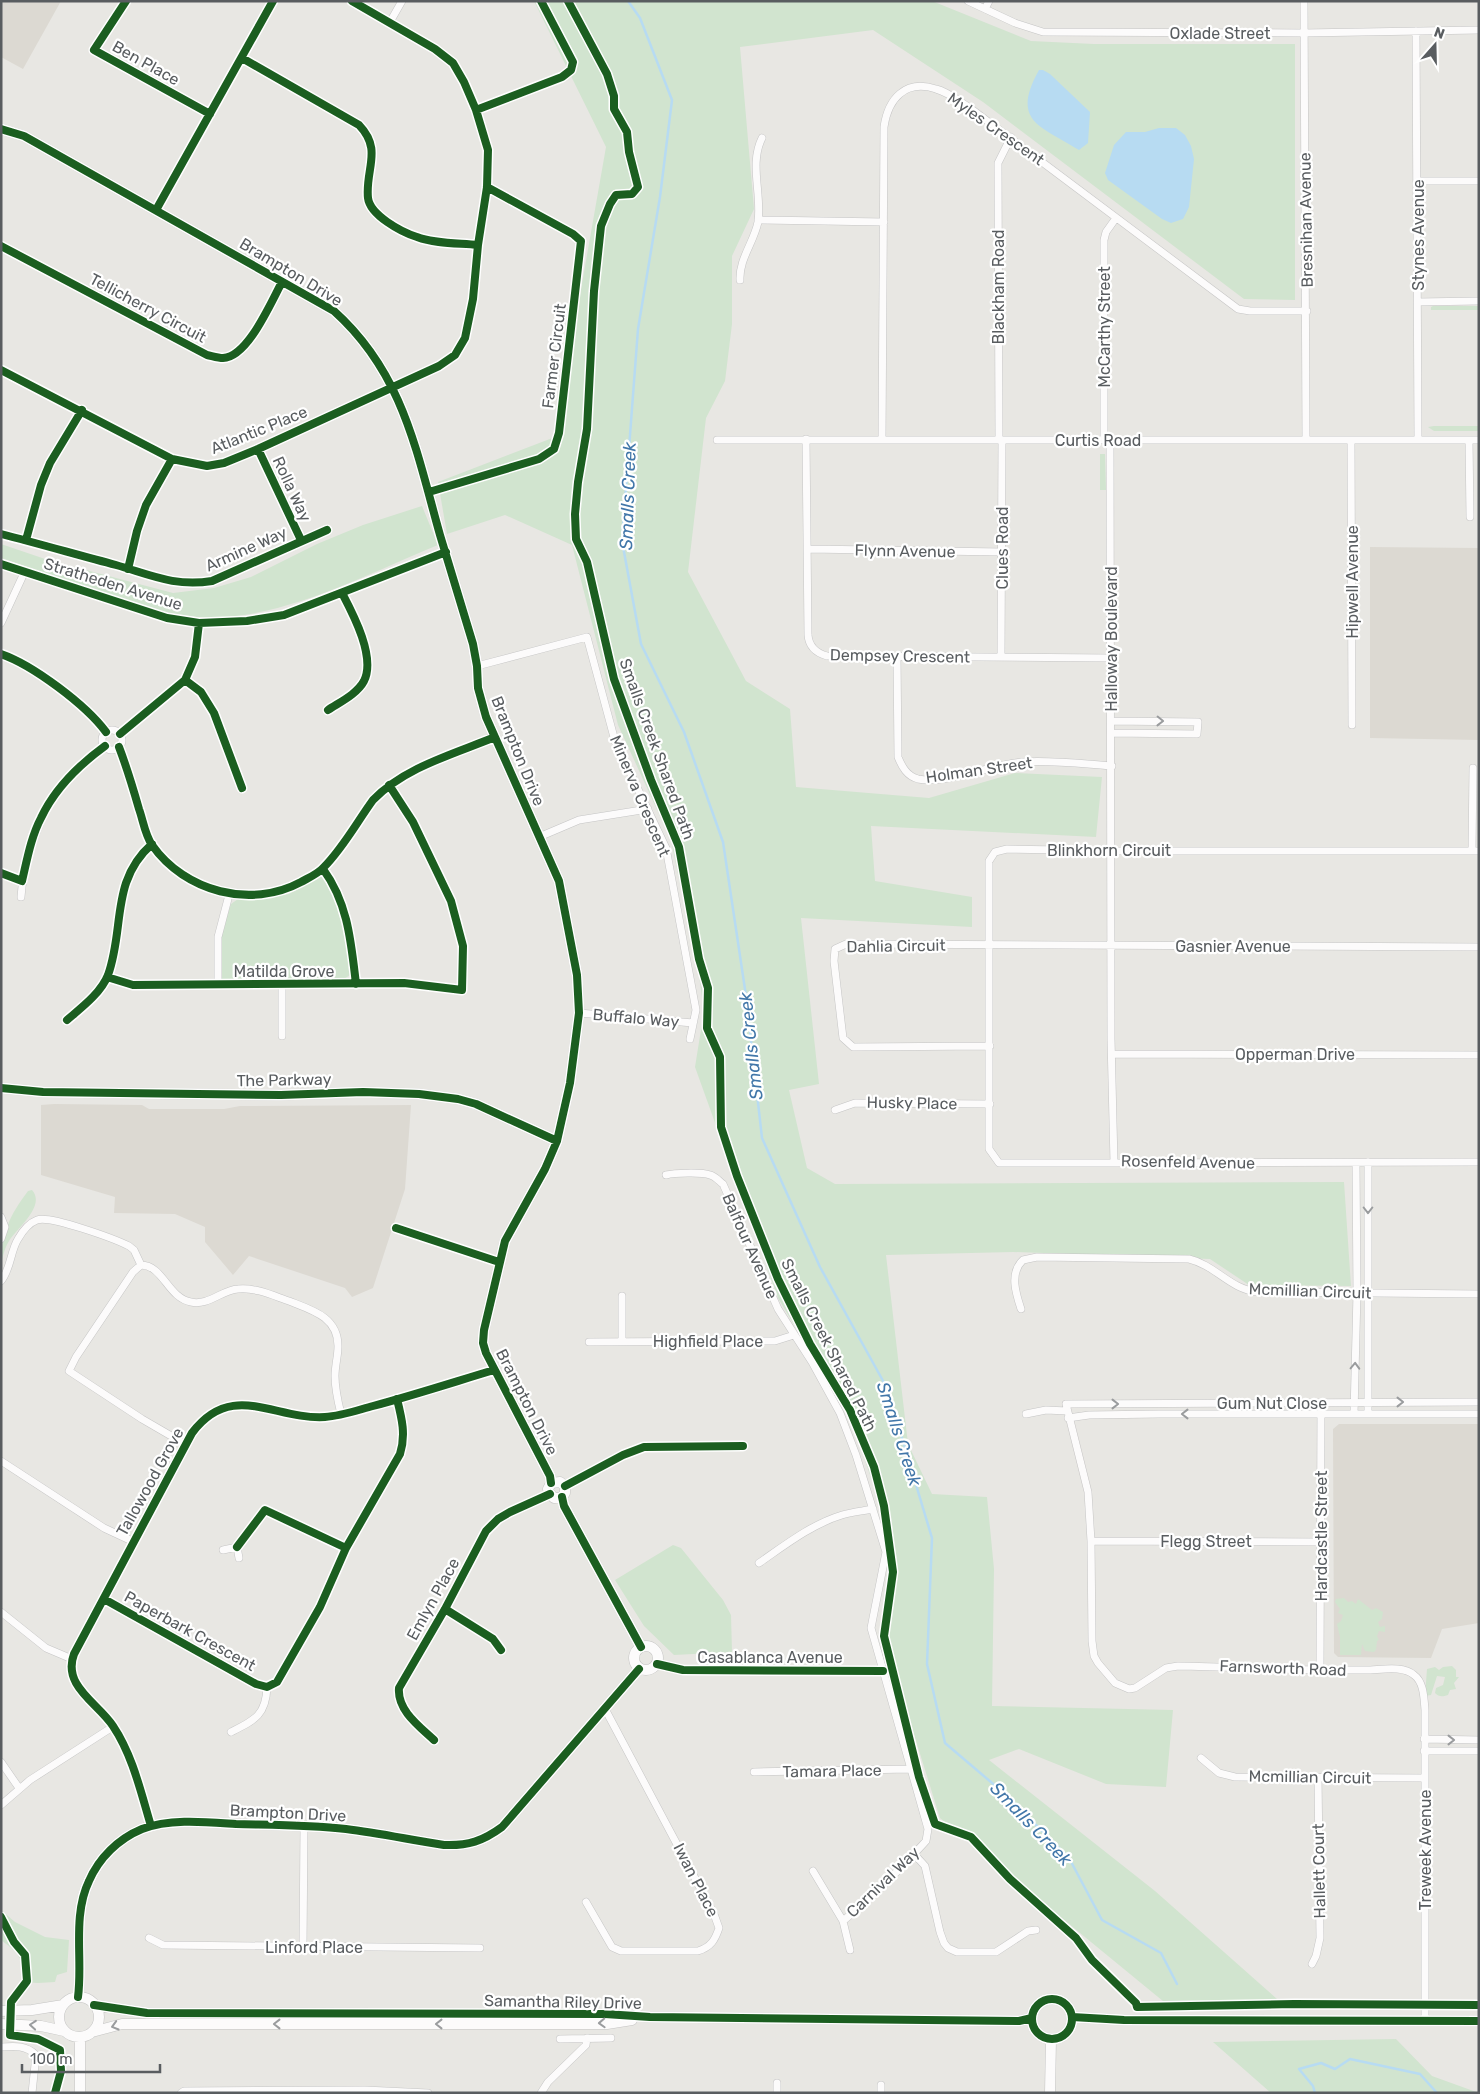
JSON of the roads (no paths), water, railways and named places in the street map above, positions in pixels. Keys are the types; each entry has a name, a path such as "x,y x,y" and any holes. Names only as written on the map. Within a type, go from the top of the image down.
{"street":[{"name":"Ben Place","path":"126,1 94,50 210,114"},
{"path":"156,210 273,1"},
{"name":"Atlantic Place","path":"1,370 82,410 172,459 207,466 224,463 258,449 439,366 455,355 465,338 473,299 478,245 487,187 488,150 476,110 464,82 453,63 435,49 352,1"},
{"path":"390,22 402,1"},
{"path":"476,110 562,77 571,70 573,62 541,1"},
{"name":"Oxlade Street","path":"968,1 1025,27 1043,32 1304,33 1479,30"},
{"path":"986,9 989,1"},
{"name":"Bresnihan Avenue","path":"1304,1 1307,311 1306,440"},
{"name":"Stynes Avenue","path":"1416,31 1418,439"},
{"path":"242,58 359,125 368,135 372,150 368,198 373,211 379,216 417,238 478,245"},
{"name":"Myles Crescent","path":"882,439 884,127 887,109 896,97 902,92 918,86 936,89 970,108 1238,309 1250,311 1307,311"},
{"name":"Brampton Drive","path":"1,129 24,136 334,311 348,324 380,365 405,413 478,666 478,688 486,717 559,881 576,975 579,1013 570,1083 557,1141 545,1169 509,1232 499,1262 484,1330 483,1343 494,1370 550,1476 551,1483"},
{"name":"Blackham Road","path":"1000,440 998,163 1011,137"},
{"path":"740,280 742,264 758,220 756,150 762,138"},
{"path":"1418,181 1479,181"},
{"name":"Farmer Circuit","path":"429,492 539,459 554,449 559,433 581,241 572,234 487,187"},
{"name":"McCarthy Street","path":"1107,440 1104,240 1106,232 1116,218"},
{"path":"758,220 884,222"},
{"name":"Tellicherry Circuit","path":"1,246 207,355 223,358 234,355 246,346 282,282"},
{"path":"1418,302 1479,301"},
{"path":"26,540 41,485 50,463 82,410"},
{"name":"Curtis Road","path":"717,440 1479,440"},
{"name":"Dempsey Crescent","path":"806,440 808,635 809,642 816,651 827,656 1110,658"},
{"name":"Clues Road","path":"1000,440 1001,657"},
{"name":"Halloway Boulevard","path":"1107,440 1112,850"},
{"name":"Hipwell Avenue","path":"1351,440 1352,725"},
{"path":"1469,440 1470,517"},
{"name":"Rolla Way","path":"258,449 301,540"},
{"path":"128,568 137,531 146,505 172,459"},
{"name":"Armine Way","path":"1,534 128,568 158,579 176,583 204,583 232,573 301,540 327,530"},
{"name":"Flynn Avenue","path":"808,549 1002,552"},
{"name":"Stratheden Avenue","path":"1,564 167,618 199,623 247,621 284,615 446,552"},
{"path":"1,623 25,571"},
{"path":"328,710 355,692 363,682 368,669 365,649 358,627 342,593"},
{"path":"120,734 184,680 195,657 199,623"},
{"name":"Minerva Crescent","path":"478,666 587,637 615,741 666,848 696,1010 690,1038"},
{"path":"1,654 27,667 67,694 85,708 106,732"},
{"name":"Holman Street","path":"897,657 898,757 904,770 916,778 928,780 951,777 990,767 1024,762 1112,766"},
{"path":"184,680 201,692 214,713 242,788"},
{"path":"1111,721 1198,722 1197,734 1111,733"},
{"path":"119,747 111,750 105,746 102,740 106,732 114,730 120,734 122,740 119,747 152,844 167,862 188,877 212,890 229,895 262,895 296,885 322,869 373,800 389,785 404,776 496,737"},
{"path":"20,897 22,880 40,819 56,792 86,760 105,746"},
{"path":"1473,768 1476,851"},
{"name":"Matilda Grove","path":"107,976 132,985 404,983 462,990 463,946 450,901 413,822 389,785"},
{"path":"539,837 579,820 648,809"},
{"path":"67,1020 87,1002 107,976 114,949 124,885 136,859 152,844"},
{"name":"Blinkhorn Circuit","path":"1114,1163 999,1163 989,1149 989,861 995,852 1007,849 1476,851"},
{"name":"Rosenfeld Avenue","path":"1112,850 1114,1163 1479,1162"},
{"path":"322,869 329,878 346,915 351,937 356,984"},
{"path":"1,874 22,880"},
{"path":"218,985 218,937 229,895"},
{"name":"Dahlia Circuit","path":"988,946 846,944 835,949 834,961 843,1038 853,1046 990,1046"},
{"name":"Gasnier Avenue","path":"988,946 1479,947"},
{"path":"282,985 282,1036"},
{"name":"Buffalo Way","path":"579,1013 693,1023"},
{"name":"Opperman Drive","path":"1112,1054 1479,1055"},
{"name":"The Parkway","path":"1,1088 42,1092 281,1095 363,1092 419,1094 458,1099 476,1104 557,1141"},
{"name":"Husky Place","path":"835,1110 855,1102 990,1104"},
{"path":"1368,1162 1368,1414"},
{"path":"1354,1414 1357,1293 1356,1163"},
{"name":"Balfour Avenue","path":"666,1175 676,1172 712,1175 723,1184 778,1308 812,1362 840,1413 856,1455 886,1552 871,1628 883,1671"},
{"path":"1,1217 5,1227 1,1239"},
{"path":"1,1281 8,1269 13,1249 20,1236 30,1225 44,1218 65,1223 129,1246 134,1250 141,1265"},
{"path":"396,1228 499,1262"},
{"name":"Mcmillian Circuit","path":"1021,1309 1016,1294 1016,1270 1022,1260 1037,1257 1189,1259 1208,1265 1227,1281 1248,1291 1479,1294"},
{"path":"141,1265 152,1267 179,1297 192,1303 200,1303 238,1289 248,1289 270,1294 314,1310 328,1319 337,1335 335,1375 341,1414"},
{"path":"141,1265 133,1272 69,1370 142,1419 185,1444"},
{"path":"622,1296 622,1342"},
{"name":"Highfield Place","path":"589,1342 775,1341 794,1335"},
{"name":"Tallowood Grove","path":"72,1659 132,1541 185,1444 200,1421 220,1408 231,1405 259,1406 312,1416 341,1414 494,1370"},
{"name":"Paperbark Crescent","path":"104,1599 256,1684 267,1687 277,1682 320,1607 346,1548 400,1454 403,1444 404,1426 397,1399"},
{"name":"Gum Nut Close","path":"1067,1411 1367,1401 1479,1402"},
{"name":"Hardcastle Street","path":"1320,1669 1321,1403"},
{"name":"Gum Nut Close","path":"1026,1414 1046,1410 1099,1415 1479,1414"},
{"path":"1067,1411 1086,1480 1091,1541"},
{"path":"565,1486 623,1455 644,1447 743,1446"},
{"path":"1,1461 104,1528 132,1541"},
{"path":"562,1497 554,1498 548,1489 551,1483 560,1482 565,1486"},
{"path":"565,1486 565,1493 562,1497 564,1506 641,1647"},
{"name":"Emlyn Place","path":"434,1740 406,1713 398,1699 399,1688 445,1609 486,1531 498,1519 510,1512 550,1494"},
{"path":"760,1563 802,1534 821,1524 841,1516 873,1509"},
{"path":"223,1550 237,1546 266,1510 346,1548"},
{"name":"Flegg Street","path":"1091,1541 1321,1542"},
{"name":"Farnsworth Road","path":"1091,1541 1092,1641 1094,1656 1098,1664 1121,1686 1135,1688 1166,1668 1178,1666 1402,1670 1414,1674 1418,1679"},
{"path":"237,1546 239,1558"},
{"path":"445,1609 493,1639 501,1650"},
{"path":"1,1612 46,1648 72,1659 72,1673 79,1688 114,1726 122,1742 136,1776 151,1826"},
{"path":"647,1646 656,1651 657,1664 652,1670 639,1669 635,1664 634,1656 641,1647 647,1646"},
{"name":"Casablanca Avenue","path":"657,1664 683,1670 883,1671"},
{"name":"Brampton Drive","path":"78,1997 81,1915 88,1883 97,1865 108,1852 134,1833 151,1826 214,1822 347,1829 459,1846 484,1839 502,1827 604,1707 639,1669"},
{"name":"Carnival Way","path":"843,1921 877,1892 914,1854 926,1840 928,1829 883,1671"},
{"name":"Treweek Avenue","path":"1418,1679 1423,1695 1425,1778 1425,2021"},
{"path":"231,1732 255,1719 261,1712 265,1704 267,1687"},
{"name":"Iwan Place","path":"586,1902 612,1948 621,1951 698,1951 707,1948 715,1940 719,1928 714,1914 604,1707"},
{"path":"1,1805 19,1788 114,1726"},
{"path":"1424,1739 1479,1740"},
{"path":"1424,1751 1479,1751"},
{"name":"Mcmillian Circuit","path":"1201,1758 1220,1773 1235,1776 1425,1778"},
{"path":"1,1762 19,1788"},
{"name":"Tamara Place","path":"754,1772 910,1769"},
{"name":"Hallett Court","path":"1312,1964 1320,1938 1318,1777"},
{"path":"303,1947 304,1827"},
{"path":"914,1854 926,1866 940,1932 948,1948 957,1952 996,1952 1028,1932 1036,1930"},
{"name":"Carnival Way","path":"813,1871 843,1921 850,1950"},
{"name":"Linford Place","path":"150,1938 163,1945 480,1948"},
{"path":"1,2011 32,2010 63,2005 78,1997 84,1998 94,2005 99,2016 92,2032 80,2037 41,2026 1,2024"},
{"path":"1051,1999 1063,2002 1072,2017 1067,2032 1058,2038 1051,2039 1034,2029 1032,2018 1033,2012 1040,2003 1051,1999"},
{"path":"63,2005 59,2016 64,2031"},
{"name":"Samantha Riley Drive","path":"94,2005 147,2013 605,2014 650,2017 1019,2021 1032,2018"},
{"name":"Samantha Riley Drive","path":"92,2032 122,2024 607,2024 650,2017"},
{"path":"1072,2017 1124,2020 1479,2021"},
{"path":"80,2037 80,2093"},
{"path":"541,2093 548,2082 586,2045 587,2038"},
{"path":"560,2039 611,2038"},
{"path":"1050,2093 1051,2039"},
{"path":"1,2047 16,2046 30,2049 36,2055 32,2093"},
{"path":"777,2083 777,2093"},
{"path":"181,2093 184,2091 287,2092 365,2090 428,2093"}],"water":[{"path":"1039,70 1050,74 1090,112 1088,143 1079,150 1042,128 1029,112 1028,101 1031,87"},
{"path":"1159,128 1176,128 1185,135 1191,146 1194,159 1189,207 1183,219 1171,223 1162,219 1108,180 1105,173 1114,145 1126,132 1145,132"}],"waterway":[{"name":"Smalls Creek","path":"628,1 640,18 672,100 660,197 638,329 622,541 641,644 684,732 723,842 746,996 762,1138 820,1267 887,1388 932,1538 927,1664 945,1743 1005,1794 1069,1858 1102,1920 1161,1953 1177,1984"},
{"name":"Smalls Creek","path":"1315,2093 1313,2086 1299,2069 1321,2063 1335,2069 1350,2059 1420,2074 1437,2093"}]}
